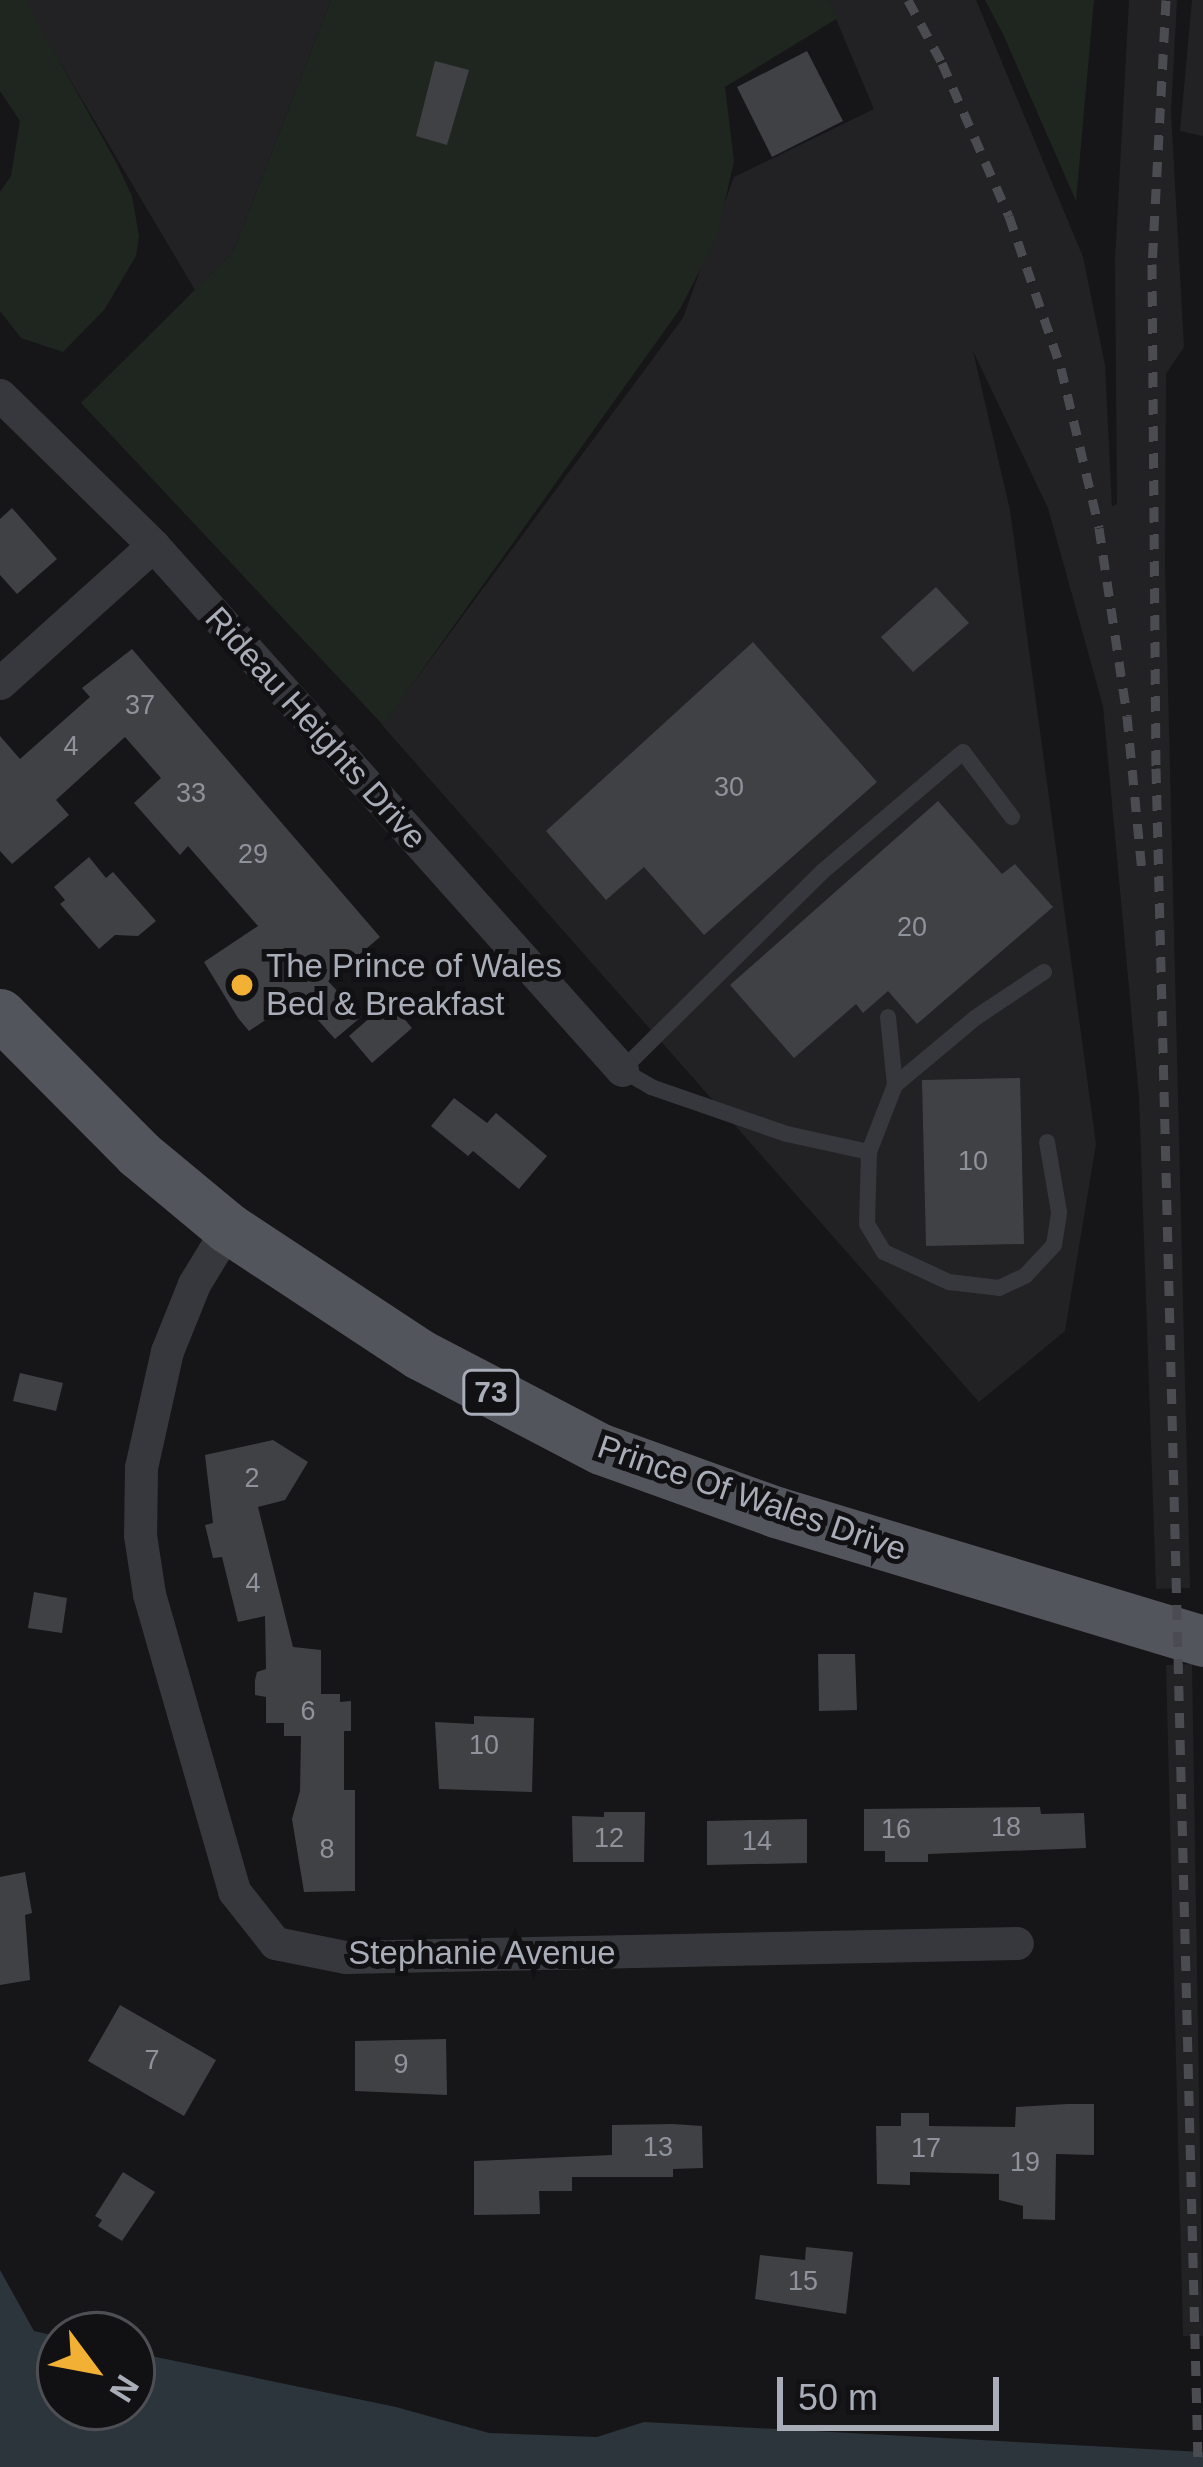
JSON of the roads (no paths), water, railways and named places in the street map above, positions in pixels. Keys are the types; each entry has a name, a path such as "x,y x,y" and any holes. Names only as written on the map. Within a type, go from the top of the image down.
{"main road":[{"name":"Prince Of Wales Drive","path":"0,1014 140,1154 228,1228 419,1354 601,1449 776,1512 1203,1641"}],"street":[{"name":"Rideau Heights Drive","path":"0,395 154,545 622,1070"},
{"path":"0,683 154,545"},
{"name":"Stephanie Avenue","path":"228,1228 194,1284 167,1351 141,1467 140,1534 149,1594 234,1891 274,1943 346,1957 1017,1943"}],"lane":[{"path":"869,1152 787,1134 651,1087 622,1070 822,872 963,752 1012,817"},
{"path":"895,1085 975,1018 1044,972"},
{"path":"888,1017 895,1085 869,1152 867,1224 884,1252 949,1282 999,1288 1025,1276 1054,1245 1059,1212 1047,1142"}],"railway":[{"path":"908,0 942,63 1009,216 1061,368 1099,528 1127,716 1142,873"},
{"path":"1166,0 1152,264 1156,768 1198,2467"}],"place":[{"name":"The Prince of Wales Bed & Breakfast","path":"242,985"}]}
